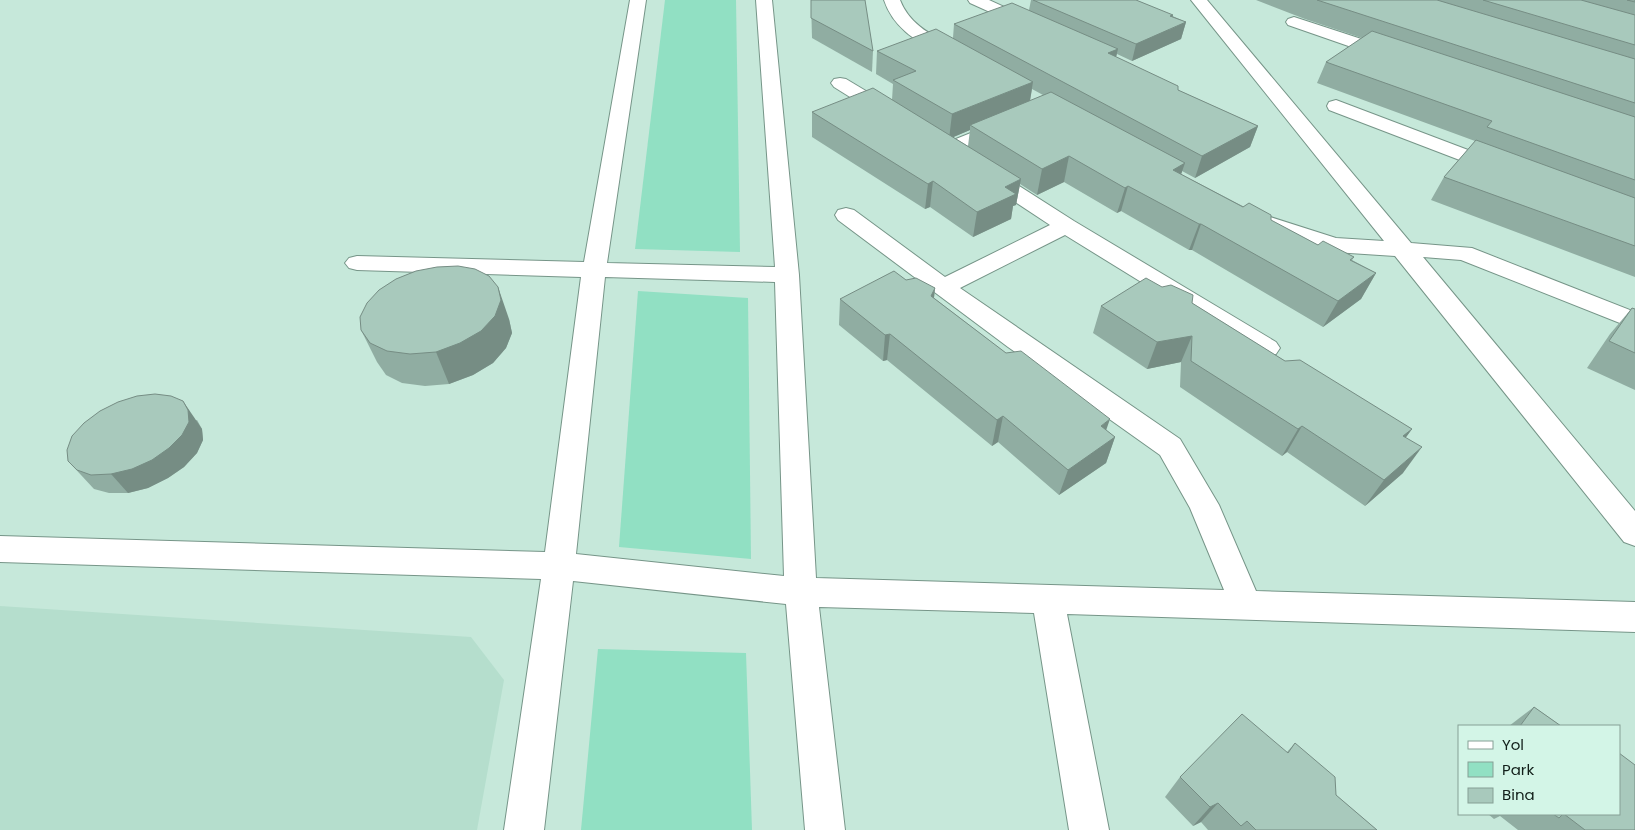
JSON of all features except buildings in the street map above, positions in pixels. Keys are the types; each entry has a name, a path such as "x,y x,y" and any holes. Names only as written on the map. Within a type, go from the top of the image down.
{"street":[{"path":"524,830 559,566 594,270 638,0"},
{"path":"764,0 787,275 801,592 825,830"},
{"path":"892,0 894,11 907,28 965,61"},
{"path":"976,0 1045,31"},
{"path":"1199,0 1635,533"},
{"path":"1000,10 1018,4"},
{"path":"1294,22 1408,60"},
{"path":"840,83 907,124"},
{"path":"1336,106 1514,174"},
{"path":"1020,118 940,144 1066,226 1267,348"},
{"path":"1246,214 1271,226 1334,246 1464,253 1553,287 1635,322"},
{"path":"846,215 1017,341 1170,447 1204,505 1246,605"},
{"path":"943,286 1066,226"},
{"path":"357,263 787,275"},
{"path":"0,550 559,566 801,592 1635,617"},
{"path":"1048,600 1089,830"}],"shaded area":[{"path":"0,606 471,637 504,680 477,830 0,830"}],"green space":[{"path":"665,0 736,0 740,252 635,249"},
{"path":"638,291 748,298 751,559 619,547"},
{"path":"598,649 746,653 752,830 581,830"}]}
